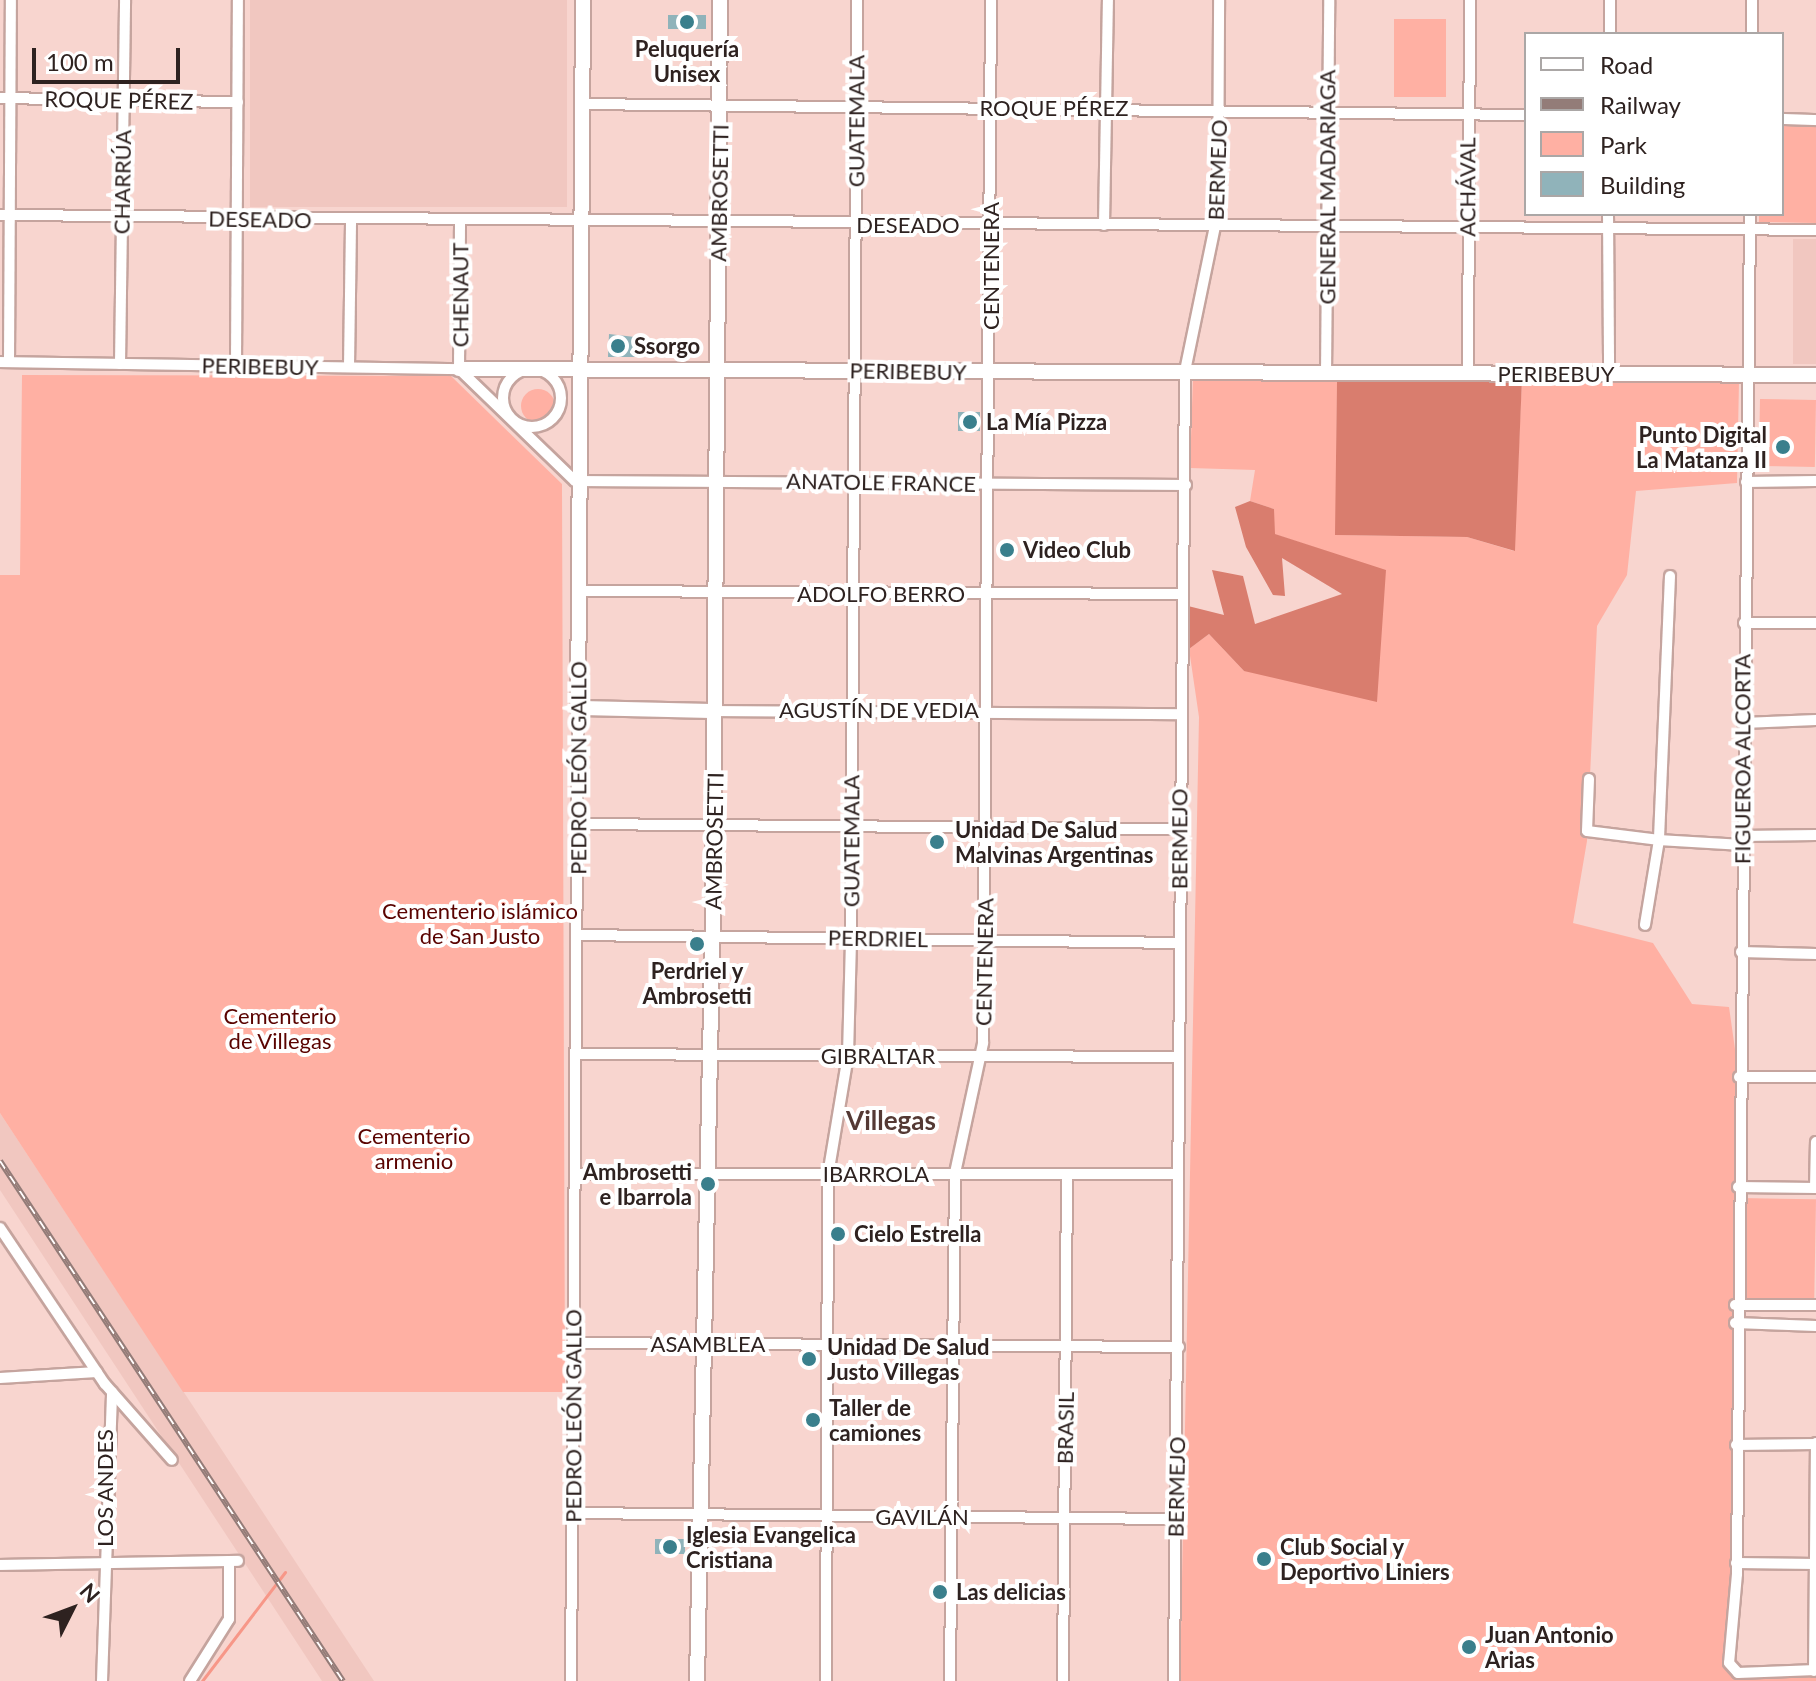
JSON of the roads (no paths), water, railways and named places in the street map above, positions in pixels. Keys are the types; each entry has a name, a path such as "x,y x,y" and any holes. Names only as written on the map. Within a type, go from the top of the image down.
{"street":[{"path":"5,362 5,98 11,0"},
{"name":"CHARRÚA","path":"120,364 125,0"},
{"path":"236,365 238,0"},
{"name":"PEDRO LEÓN GALLO","path":"571,1681 578,935 576,222 583,0"},
{"name":"AMBROSETTI","path":"697,1681 699,1345 714,826 720,0"},
{"name":"GUATEMALA","path":"826,1681 828,1175 848,1055 851,938 857,0"},
{"name":"CENTENERA","path":"950,1681 955,1516 955,1173 982,1056 991,483 991,0"},
{"path":"1104,225 1108,0"},
{"name":"BERMEJO","path":"1174,1681 1185,371 1216,227 1219,0"},
{"name":"GENERAL MADARIAGA","path":"1326,375 1329,0"},
{"name":"ACHÁVAL","path":"1468,374 1470,0"},
{"path":"1610,0 1610,32"},
{"path":"1752,0 1752,32"},
{"name":"ROQUE PÉREZ","path":"5,98 238,102"},
{"name":"ROQUE PÉREZ","path":"582,104 1218,109 1524,115"},
{"path":"1784,119 1816,120"},
{"name":"DESEADO","path":"5,215 720,225 1816,230"},
{"path":"1608,216 1609,375"},
{"name":"FIGUEROA ALCORTA","path":"1750,216 1733,1670 1815,1670"},
{"path":"349,367 351,220"},
{"name":"CHENAUT","path":"459,369 460,221"},
{"name":"PERIBEBUY","path":"5,362 459,369 1816,375"},
{"path":"459,369 575,481"},
{"path":"538,369 559,387 556,416 529,427 512,418 504,402 507,385 538,369"},
{"name":"ANATOLE FRANCE","path":"575,481 1186,485"},
{"path":"1746,482 1816,481"},
{"path":"1645,925 1659,840 1670,576"},
{"name":"ADOLFO BERRO","path":"578,591 1183,594"},
{"path":"1744,623 1816,623"},
{"name":"AGUSTÍN DE VEDIA","path":"578,708 1181,714"},
{"path":"1743,723 1816,720"},
{"path":"1589,779 1587,831 1659,840 1742,840 1816,835"},
{"path":"578,824 1179,829"},
{"name":"PERDRIEL","path":"578,935 1179,943"},
{"path":"1741,952 1816,954"},
{"name":"GIBRALTAR","path":"576,1054 1179,1057"},
{"path":"1739,1077 1816,1077"},
{"path":"1738,1187 1816,1188 1816,1142"},
{"name":"IBARROLA","path":"575,1174 1178,1174"},
{"name":"BRASIL","path":"1063,1681 1067,1175"},
{"path":"0,1228 97,1372 172,1460"},
{"path":"1735,1305 1816,1305"},
{"path":"1735,1323 1816,1326"},
{"name":"ASAMBLEA","path":"573,1343 1179,1347"},
{"path":"0,1378 97,1372"},
{"name":"LOS ANDES","path":"102,1681 112,1392"},
{"path":"1736,1445 1816,1443 1815,1670"},
{"name":"GAVILÁN","path":"572,1513 696,1517 1175,1519"},
{"path":"0,1565 234,1561 229,1619 190,1681"},
{"path":"1736,1563 1816,1564"}],"waterway":[{"path":"202,1681 285,1572"}],"railway":[{"path":"0,1161 343,1681"}],"place":[{"name":"Peluquería Unisex","path":"687,22"},
{"name":"Ssorgo","path":"618,346"},
{"name":"La Mía Pizza","path":"970,422"},
{"name":"Punto Digital La Matanza II","path":"1783,447"},
{"name":"Video Club","path":"1007,550"},
{"name":"Unidad De Salud Malvinas Argentinas","path":"937,842"},
{"name":"Perdriel y Ambrosetti","path":"697,944"},
{"name":"Ambrosetti e Ibarrola","path":"708,1184"},
{"name":"Cielo Estrella","path":"838,1234"},
{"name":"Unidad De Salud Justo Villegas","path":"809,1359"},
{"name":"Taller de camiones","path":"813,1420"},
{"name":"Iglesia Evangelica Cristiana","path":"670,1547"},
{"name":"Club Social y Deportivo Liniers","path":"1264,1559"},
{"name":"Las delicias","path":"940,1592"},
{"name":"Juan Antonio Arias","path":"1469,1647"}],"district":[{"name":"Villegas","path":"891,1121"}],"park label":[{"name":"Cementerio islámico de San Justo","path":"480,922"},
{"name":"Cementerio de Villegas","path":"280,1028"},
{"name":"Cementerio armenio","path":"414,1148"}]}
